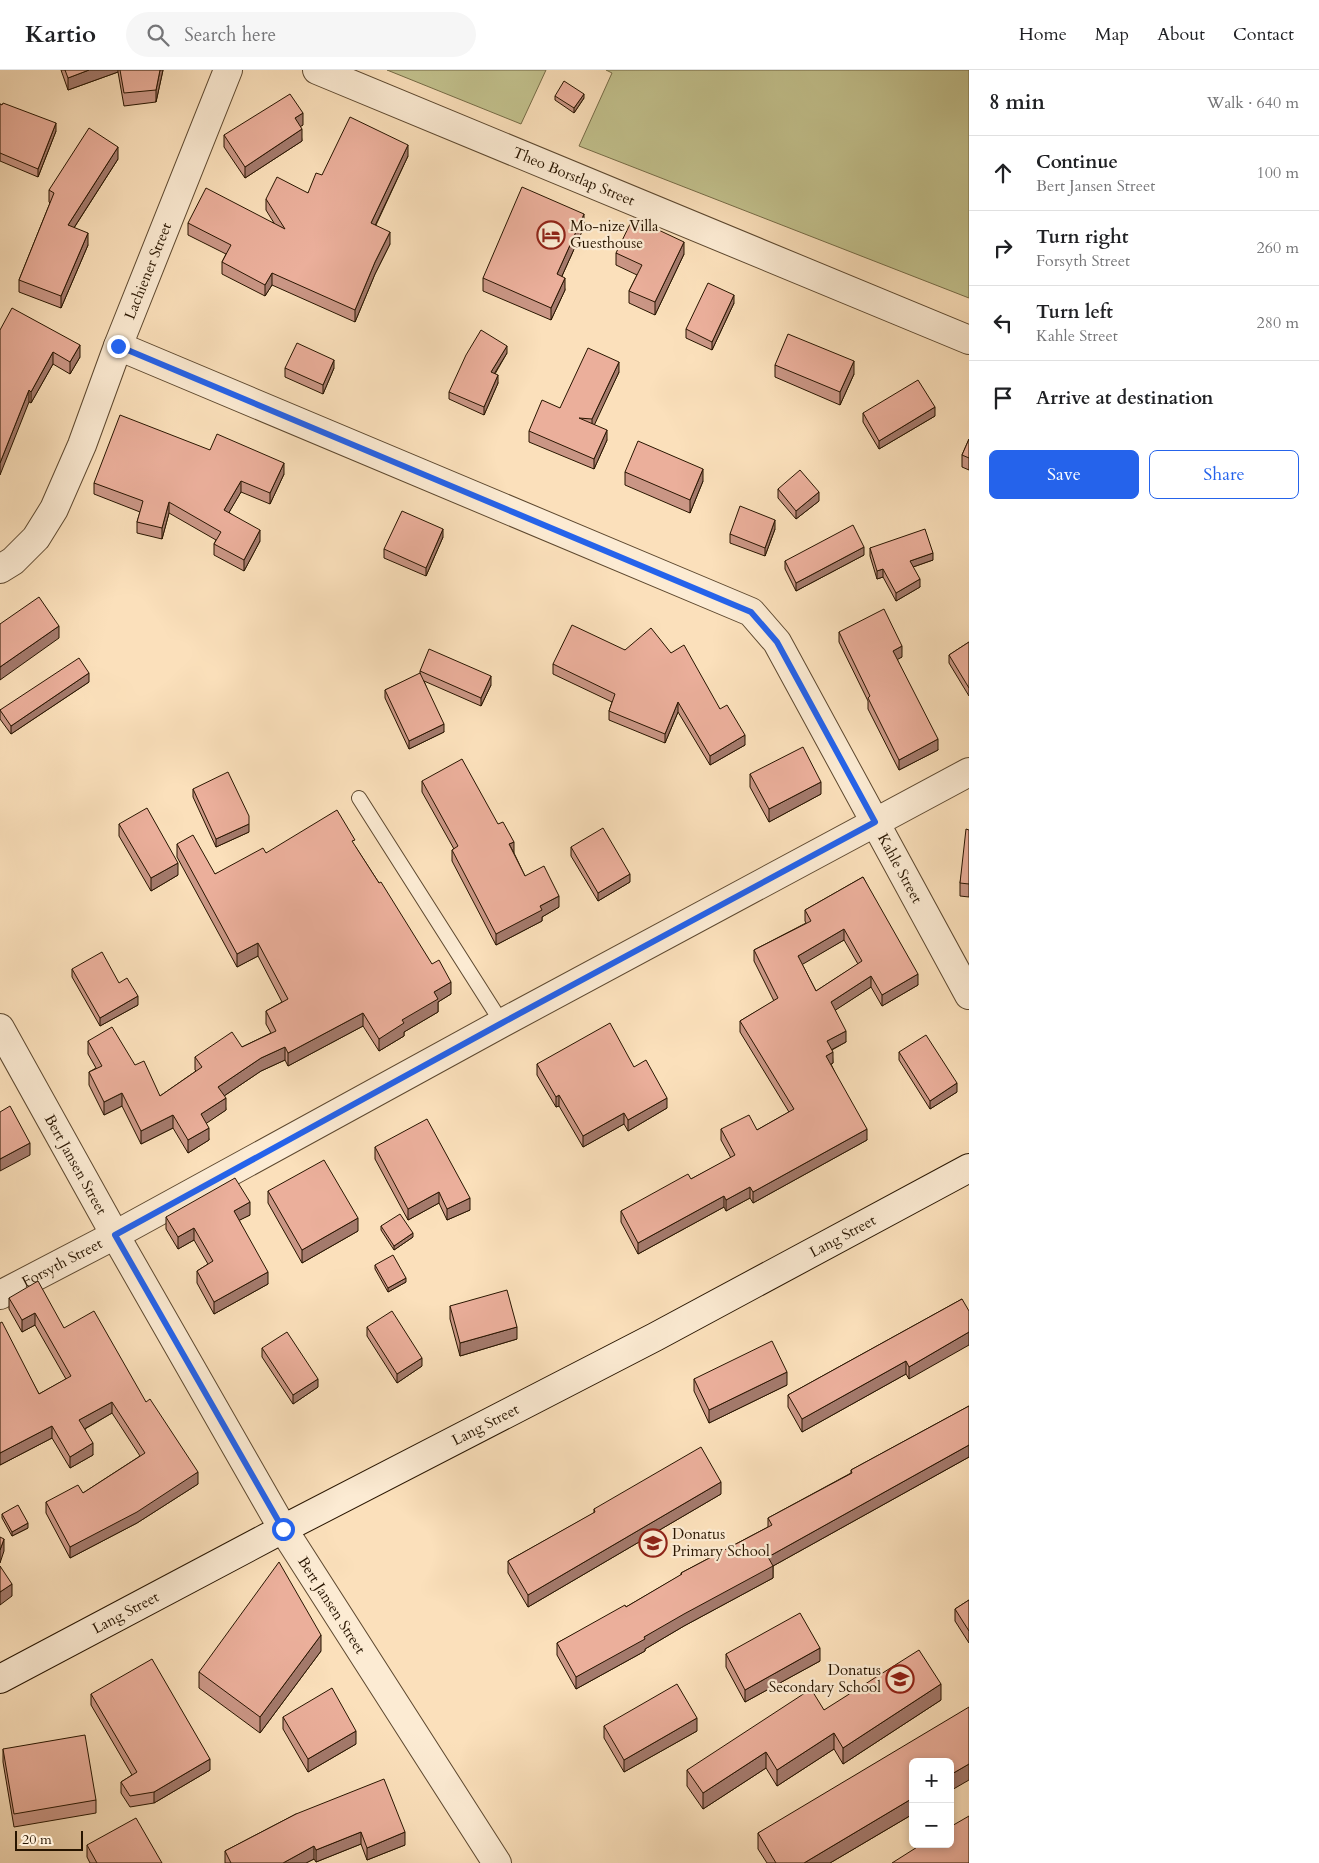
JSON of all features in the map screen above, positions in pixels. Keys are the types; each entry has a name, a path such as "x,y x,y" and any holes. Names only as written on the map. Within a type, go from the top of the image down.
{"street":[{"name":"Lachiener Street","path":"0,570 13,561 36,538 54,509 82,445 118,346 228,70"},
{"name":"Theo Borstlap Street","path":"317,70 969,340"},
{"name":"Kahle Street","path":"118,346 751,612 777,642 969,995"},
{"name":"Forsyth Street","path":"0,1295 115,1235 502,1023 969,772"},
{"name":"Bert Jansen Street","path":"0,1028 115,1235 283,1529 495,1862"},
{"name":"Lang Street","path":"0,1679 283,1529 655,1337 969,1168"}],"lane":[{"path":"359,798 502,1023"}],"shaded area":[{"path":"387,70 546,70 521,124"},
{"path":"606,70 969,70 969,298 579,146 612,73"}],"building":[{"path":"65,70 89,70 68,78"},
{"path":"120,70 160,70 156,90 124,93"},
{"path":"564,81 584,94 574,108 555,96"},
{"path":"290,94 303,113 295,118 302,129 245,167 224,135"},
{"path":"3,103 56,123 38,169 0,153 0,104 2,105"},
{"path":"350,117 408,145 371,223 390,232 355,310 272,273 265,285 222,262 231,245 188,223 206,188 285,229 266,199 277,177 308,193 316,173 322,175"},
{"path":"89,128 118,147 68,225 88,233 61,296 19,280 54,193 49,190"},
{"path":"522,187 584,214 557,274 565,278 551,308 483,278"},
{"path":"633,218 684,242 655,302 629,291 642,265 616,253"},
{"path":"708,283 734,295 712,342 686,329"},
{"path":"12,308 80,345 70,362 53,352 31,392 29,390 0,463 0,330"},
{"path":"481,330 507,346 491,372 498,375 484,407 449,392 466,355"},
{"path":"788,334 854,361 840,392 775,365"},
{"path":"297,343 334,360 323,385 285,368"},
{"path":"588,348 619,362 592,419 579,418 607,430 594,459 529,431 542,400 560,408"},
{"path":"918,380 935,407 879,441 863,413"},
{"path":"120,415 210,450 217,434 284,463 270,493 241,481 224,510 260,530 244,560 214,544 221,532 169,502 162,528 137,522 143,501 94,483"},
{"path":"969,439 969,458 962,455"},
{"path":"638,441 703,469 690,500 625,472"},
{"path":"800,470 819,492 796,511 778,489"},
{"path":"740,506 775,520 765,548 730,534"},
{"path":"402,511 443,529 426,568 384,549"},
{"path":"853,525 864,547 796,583 785,561"},
{"path":"925,529 933,553 910,561 920,579 896,593 883,569 877,571 870,548"},
{"path":"39,597 59,626 0,667 0,624"},
{"path":"884,609 902,646 893,651 938,739 899,760 868,698 870,696 839,632"},
{"path":"572,625 625,650 651,628 671,653 684,645 720,709 727,705 745,735 710,756 678,702 665,734 609,711 615,694 553,664"},
{"path":"969,642 969,688 949,655"},
{"path":"429,649 491,676 481,698 420,671"},
{"path":"79,658 89,673 11,726 0,710"},
{"path":"420,673 444,724 409,741 385,690"},
{"path":"803,747 821,782 769,809 750,774"},
{"path":"462,759 498,824 503,822 514,842 509,844 525,876 544,866 559,896 540,906 542,910 496,934 452,850 458,846 422,781"},
{"path":"228,772 249,816 249,824 216,839 193,789"},
{"path":"147,808 178,863 151,878 119,824"},
{"path":"337,810 355,840 352,841 379,883 381,882 432,964 439,960 451,982 434,992 438,999 402,1020 404,1023 379,1039 363,1013 288,1053 285,1047 261,1058 218,1087 226,1098 201,1114 209,1128 188,1140 173,1115 141,1131 122,1093 104,1102 89,1072 102,1066 88,1041 112,1027 135,1065 144,1061 160,1096 202,1067 195,1057 232,1032 242,1047 276,1031 266,1011 288,999 258,943 237,954 177,844 193,835 215,874 263,848 266,853"},
{"path":"603,828 630,874 598,893 571,847"},
{"path":"966,829 969,830 969,884 960,883"},
{"path":"863,877 918,974 882,995 871,976 831,1002 846,1031 827,1041 833,1052 826,1056 867,1129 753,1192 750,1187 726,1200 724,1196 638,1243 621,1211 688,1174 691,1179 735,1155 721,1129 749,1115 757,1130 794,1109 740,1021 778,998 754,950 811,921 805,910","holes":["844,929 862,961 816,991 798,956"]},
{"path":"102,952 119,983 127,978 138,996 100,1018 72,969"},
{"path":"610,1023 634,1067 646,1060 667,1098 628,1120 624,1113 583,1136 559,1095 556,1097 537,1064"},
{"path":"926,1035 957,1083 930,1101 899,1052"},
{"path":"10,1106 30,1143 0,1159 0,1112"},
{"path":"427,1119 470,1198 447,1209 439,1192 408,1209 375,1147"},
{"path":"324,1160 358,1218 302,1250 268,1191"},
{"path":"235,1178 250,1202 234,1211 268,1272 214,1302 197,1271 213,1261 194,1228 178,1237 166,1217"},
{"path":"400,1214 413,1233 394,1246 381,1226"},
{"path":"393,1255 406,1278 388,1288 375,1265"},
{"path":"38,1281 64,1328 94,1311 146,1402 150,1399 198,1472 137,1512 70,1547 46,1502 78,1485 83,1493 145,1453 112,1402 79,1420 93,1443 70,1457 52,1426 0,1453 0,1323 2,1322 39,1394 71,1376 35,1313 22,1320 9,1298"},
{"path":"507,1290 517,1327 460,1343 450,1306"},
{"path":"962,1299 969,1311 969,1332 909,1367 906,1361 802,1419 788,1395"},
{"path":"392,1311 422,1358 397,1374 367,1327"},
{"path":"287,1332 318,1379 293,1395 262,1348"},
{"path":"772,1341 787,1372 709,1410 694,1379"},
{"path":"969,1406 969,1445 768,1557 773,1566 684,1614 644,1637 645,1639 576,1677 557,1643 625,1605 626,1607 681,1573 772,1525 768,1518 852,1473 851,1470"},
{"path":"701,1447 721,1482 528,1595 508,1561 595,1512 594,1509"},
{"path":"18,1505 28,1523 12,1532 2,1514"},
{"path":"0,1537 4,1539 0,1550"},
{"path":"279,1562 321,1635 260,1717 199,1672"},
{"path":"0,1566 12,1584 0,1592"},
{"path":"969,1600 969,1631 955,1609"},
{"path":"800,1613 820,1648 745,1690 726,1654"},
{"path":"919,1650 941,1684 843,1748 834,1733 777,1770 766,1752 703,1793 687,1770 811,1689 824,1710"},
{"path":"152,1659 210,1759 154,1792 130,1796 121,1782 137,1772 91,1694"},
{"path":"677,1684 697,1718 624,1760 604,1726"},
{"path":"332,1688 356,1731 308,1759 283,1717"},
{"path":"969,1707 969,1764 954,1773 954,1758 909,1758 909,1800 804,1863 776,1863 758,1833"},
{"path":"85,1735 96,1800 14,1814 3,1749"},
{"path":"384,1779 405,1832 367,1848 361,1832 316,1850 314,1846 283,1863 231,1863 225,1851 296,1814"},
{"path":"969,1816 969,1863 892,1863 916,1848 954,1848 954,1825"},
{"path":"136,1818 162,1863 97,1863 87,1845"}],"place":[{"name":"Mo-nize Villa Guesthouse","path":"551,235"},
{"name":"Donatus Primary School","path":"653,1543"},
{"name":"Donatus Secondary School","path":"900,1679"}],"route":[{"path":"118,346 751,612 777,642 875,822 115,1235 283,1529"}]}
